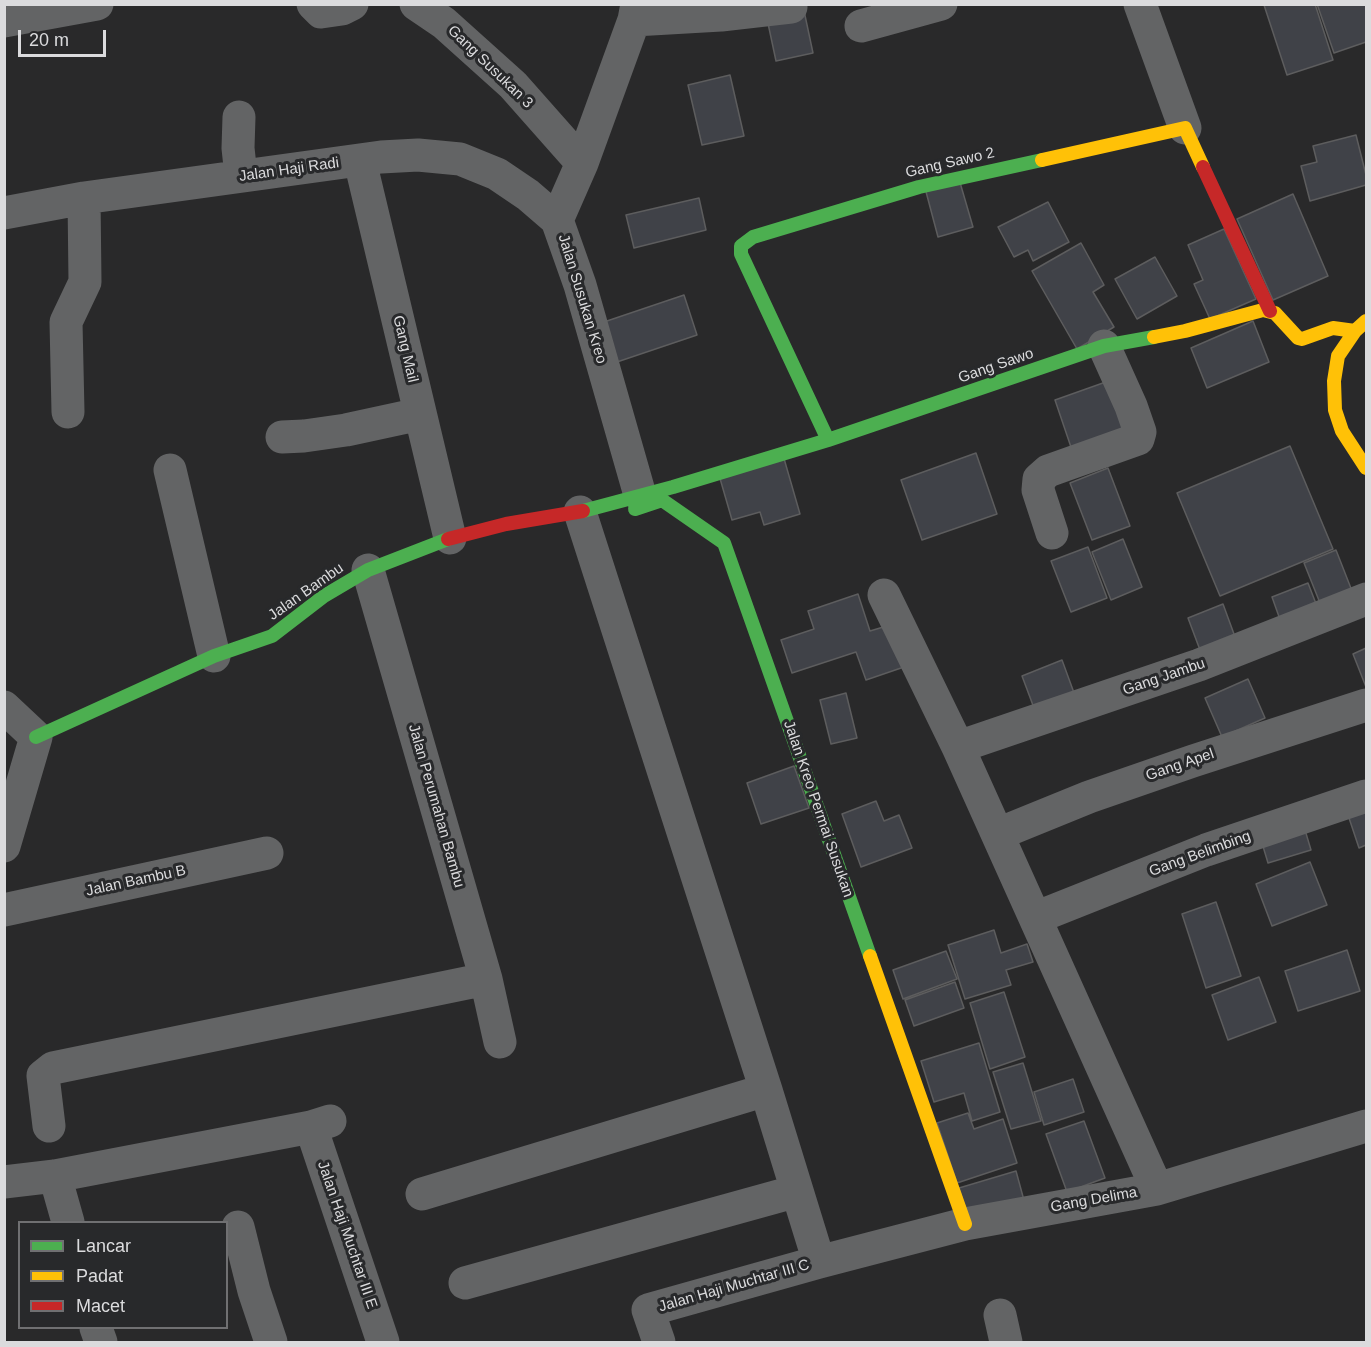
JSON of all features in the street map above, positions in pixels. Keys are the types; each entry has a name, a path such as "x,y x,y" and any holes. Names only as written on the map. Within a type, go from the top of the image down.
{"street":[{"path":"4,21 43,9 97,4"},
{"path":"317,8 342,9 352,4"},
{"name":"Gang Susukan 3","path":"416,4 444,23 513,85 582,163"},
{"path":"861,27 941,4"},
{"path":"1140,4 1185,128 1270,311 1279,316 1298,339 1333,328 1355,331"},
{"path":"635,12 721,15 791,7"},
{"name":"Jalan Susukan Kreo","path":"635,12 582,163 557,220 580,285 640,495"},
{"path":"238,117 241,176"},
{"name":"Gang Sawo 2","path":"828,440 741,255 741,246 744,242 753,237 919,186 1185,128"},
{"name":"Jalan Haji Radi","path":"4,213 84,198 241,176 360,160 418,155 460,159 496,174 528,195 557,220"},
{"name":"Gang Mail","path":"360,160 450,538"},
{"path":"68,412 66,322 85,282 84,198"},
{"name":"Gang Sawo","path":"640,495 828,440 1104,346 1185,331 1253,312 1270,311"},
{"path":"1366,321 1355,331 1338,356 1335,381 1335,410 1342,431 1366,468"},
{"path":"1052,533 1038,490 1039,479 1048,471 1138,439 1140,432 1104,346"},
{"path":"282,437 346,430 420,414"},
{"path":"170,470 214,656"},
{"name":"Jalan Bambu","path":"36,736 214,656 272,636 324,596 368,570 450,538 506,524 583,519 640,495"},
{"name":"Jalan Kreo Permai Susukan","path":"583,519 662,500 724,543 965,1224"},
{"path":"583,519 819,1262"},
{"name":"Jalan Perumahan Bambu","path":"368,570 486,980 500,1042"},
{"path":"884,596 958,747 1157,1189"},
{"name":"Gang Jambu","path":"958,747 1199,665 1366,599"},
{"name":"Gang Apel","path":"998,834 1089,797 1366,705"},
{"path":"4,707 36,736 4,846"},
{"name":"Gang Belimbing","path":"1035,918 1206,850 1366,796"},
{"name":"Jalan Bambu B","path":"4,909 267,853"},
{"path":"49,1126 43,1076 53,1068 486,980"},
{"path":"422,1194 766,1090"},
{"name":"Jalan Haji Muchtar III E","path":"56,1176 321,1124 383,1342"},
{"name":"Gang Delima","path":"819,1262 965,1224 1157,1189 1366,1125"},
{"path":"4,1182 56,1176 68,1221"},
{"path":"465,1283 797,1191"},
{"path":"238,1227 254,1291 271,1342"},
{"name":"Jalan Haji Muchtar III C","path":"658,1342 648,1310 819,1262"}],"building":[{"path":"1315,4 1333,60 1287,75 1264,5"},
{"path":"1317,4 1366,4 1366,42 1334,53"},
{"path":"803,6 813,53 776,61 766,14"},
{"path":"730,75 744,136 702,145 688,85"},
{"path":"1356,135 1366,175 1366,185 1310,201 1301,166 1317,162 1313,146"},
{"path":"959,179 973,227 938,237 925,188"},
{"path":"1293,194 1328,276 1273,300 1237,219"},
{"path":"699,198 706,230 634,248 626,215"},
{"path":"1048,202 1069,242 1033,261 1028,250 1014,257 998,227"},
{"path":"1224,229 1256,299 1210,319 1194,284 1203,280 1188,245"},
{"path":"1081,243 1104,285 1093,292 1114,327 1077,349 1032,271"},
{"path":"1155,257 1177,296 1137,319 1115,279"},
{"path":"684,295 697,335 611,364 598,324"},
{"path":"1253,321 1269,362 1207,388 1191,348"},
{"path":"1117,378 1136,434 1074,456 1055,400"},
{"path":"1290,446 1333,549 1220,596 1177,493"},
{"path":"976,453 997,514 922,540 901,480"},
{"path":"783,455 800,514 764,525 760,512 732,520 719,475"},
{"path":"1108,468 1130,526 1092,540 1070,483"},
{"path":"1123,539 1142,587 1111,600 1092,552"},
{"path":"1088,547 1107,598 1071,612 1051,561"},
{"path":"1336,550 1354,596 1322,608 1304,563"},
{"path":"1308,583 1320,614 1283,628 1272,597"},
{"path":"858,594 870,631 890,625 904,667 866,680 856,652 792,673 781,640 814,629 808,611"},
{"path":"1223,604 1238,645 1203,658 1188,618"},
{"path":"1366,648 1366,687 1353,654"},
{"path":"1062,660 1077,701 1037,716 1022,676"},
{"path":"1248,679 1265,718 1222,737 1205,698"},
{"path":"846,693 857,738 831,744 820,700"},
{"path":"794,766 809,808 761,824 747,783"},
{"path":"1366,799 1366,845 1359,848 1345,806"},
{"path":"876,801 884,821 899,815 912,848 861,867 842,814"},
{"path":"1302,820 1311,850 1268,863 1259,833"},
{"path":"1310,862 1327,905 1272,926 1256,884"},
{"path":"1216,902 1241,976 1206,988 1182,914"},
{"path":"994,930 1001,953 1027,944 1033,962 1006,970 1011,985 965,999 948,945"},
{"path":"1347,950 1360,991 1298,1011 1285,971"},
{"path":"946,951 957,979 903,999 893,970"},
{"path":"1259,977 1276,1022 1228,1040 1212,995"},
{"path":"955,982 964,1008 914,1026 905,1000"},
{"path":"1004,992 1025,1057 990,1069 970,1003"},
{"path":"979,1043 1000,1112 972,1121 964,1093 934,1102 921,1061"},
{"path":"1023,1063 1041,1121 1011,1129 993,1072"},
{"path":"1073,1079 1084,1112 1044,1125 1034,1092"},
{"path":"968,1113 974,1129 1003,1119 1017,1163 957,1183 937,1123"},
{"path":"1084,1121 1105,1178 1067,1192 1046,1134"},
{"path":"1016,1171 1025,1204 969,1221 959,1188"}],"traffic: fast":[{"path":"828,440 741,254 741,246 753,237 919,187 1042,160"},
{"path":"583,511 673,487 828,440 1104,346 1154,337"},
{"path":"635,509 662,500 724,543 870,956"},
{"path":"36,737 214,656 272,636 324,596 368,570 448,539"}],"traffic: slow":[{"path":"1042,160 1185,128 1203,167"},
{"path":"1154,337 1263,310 1275,313 1298,338 1302,339 1333,328 1355,331"},
{"path":"1366,321 1355,331 1338,356 1334,381 1335,410 1342,431 1366,468"},
{"path":"870,956 965,1224"}],"traffic: jam":[{"path":"1203,167 1270,311"},
{"path":"448,539 506,524 583,511"}]}
